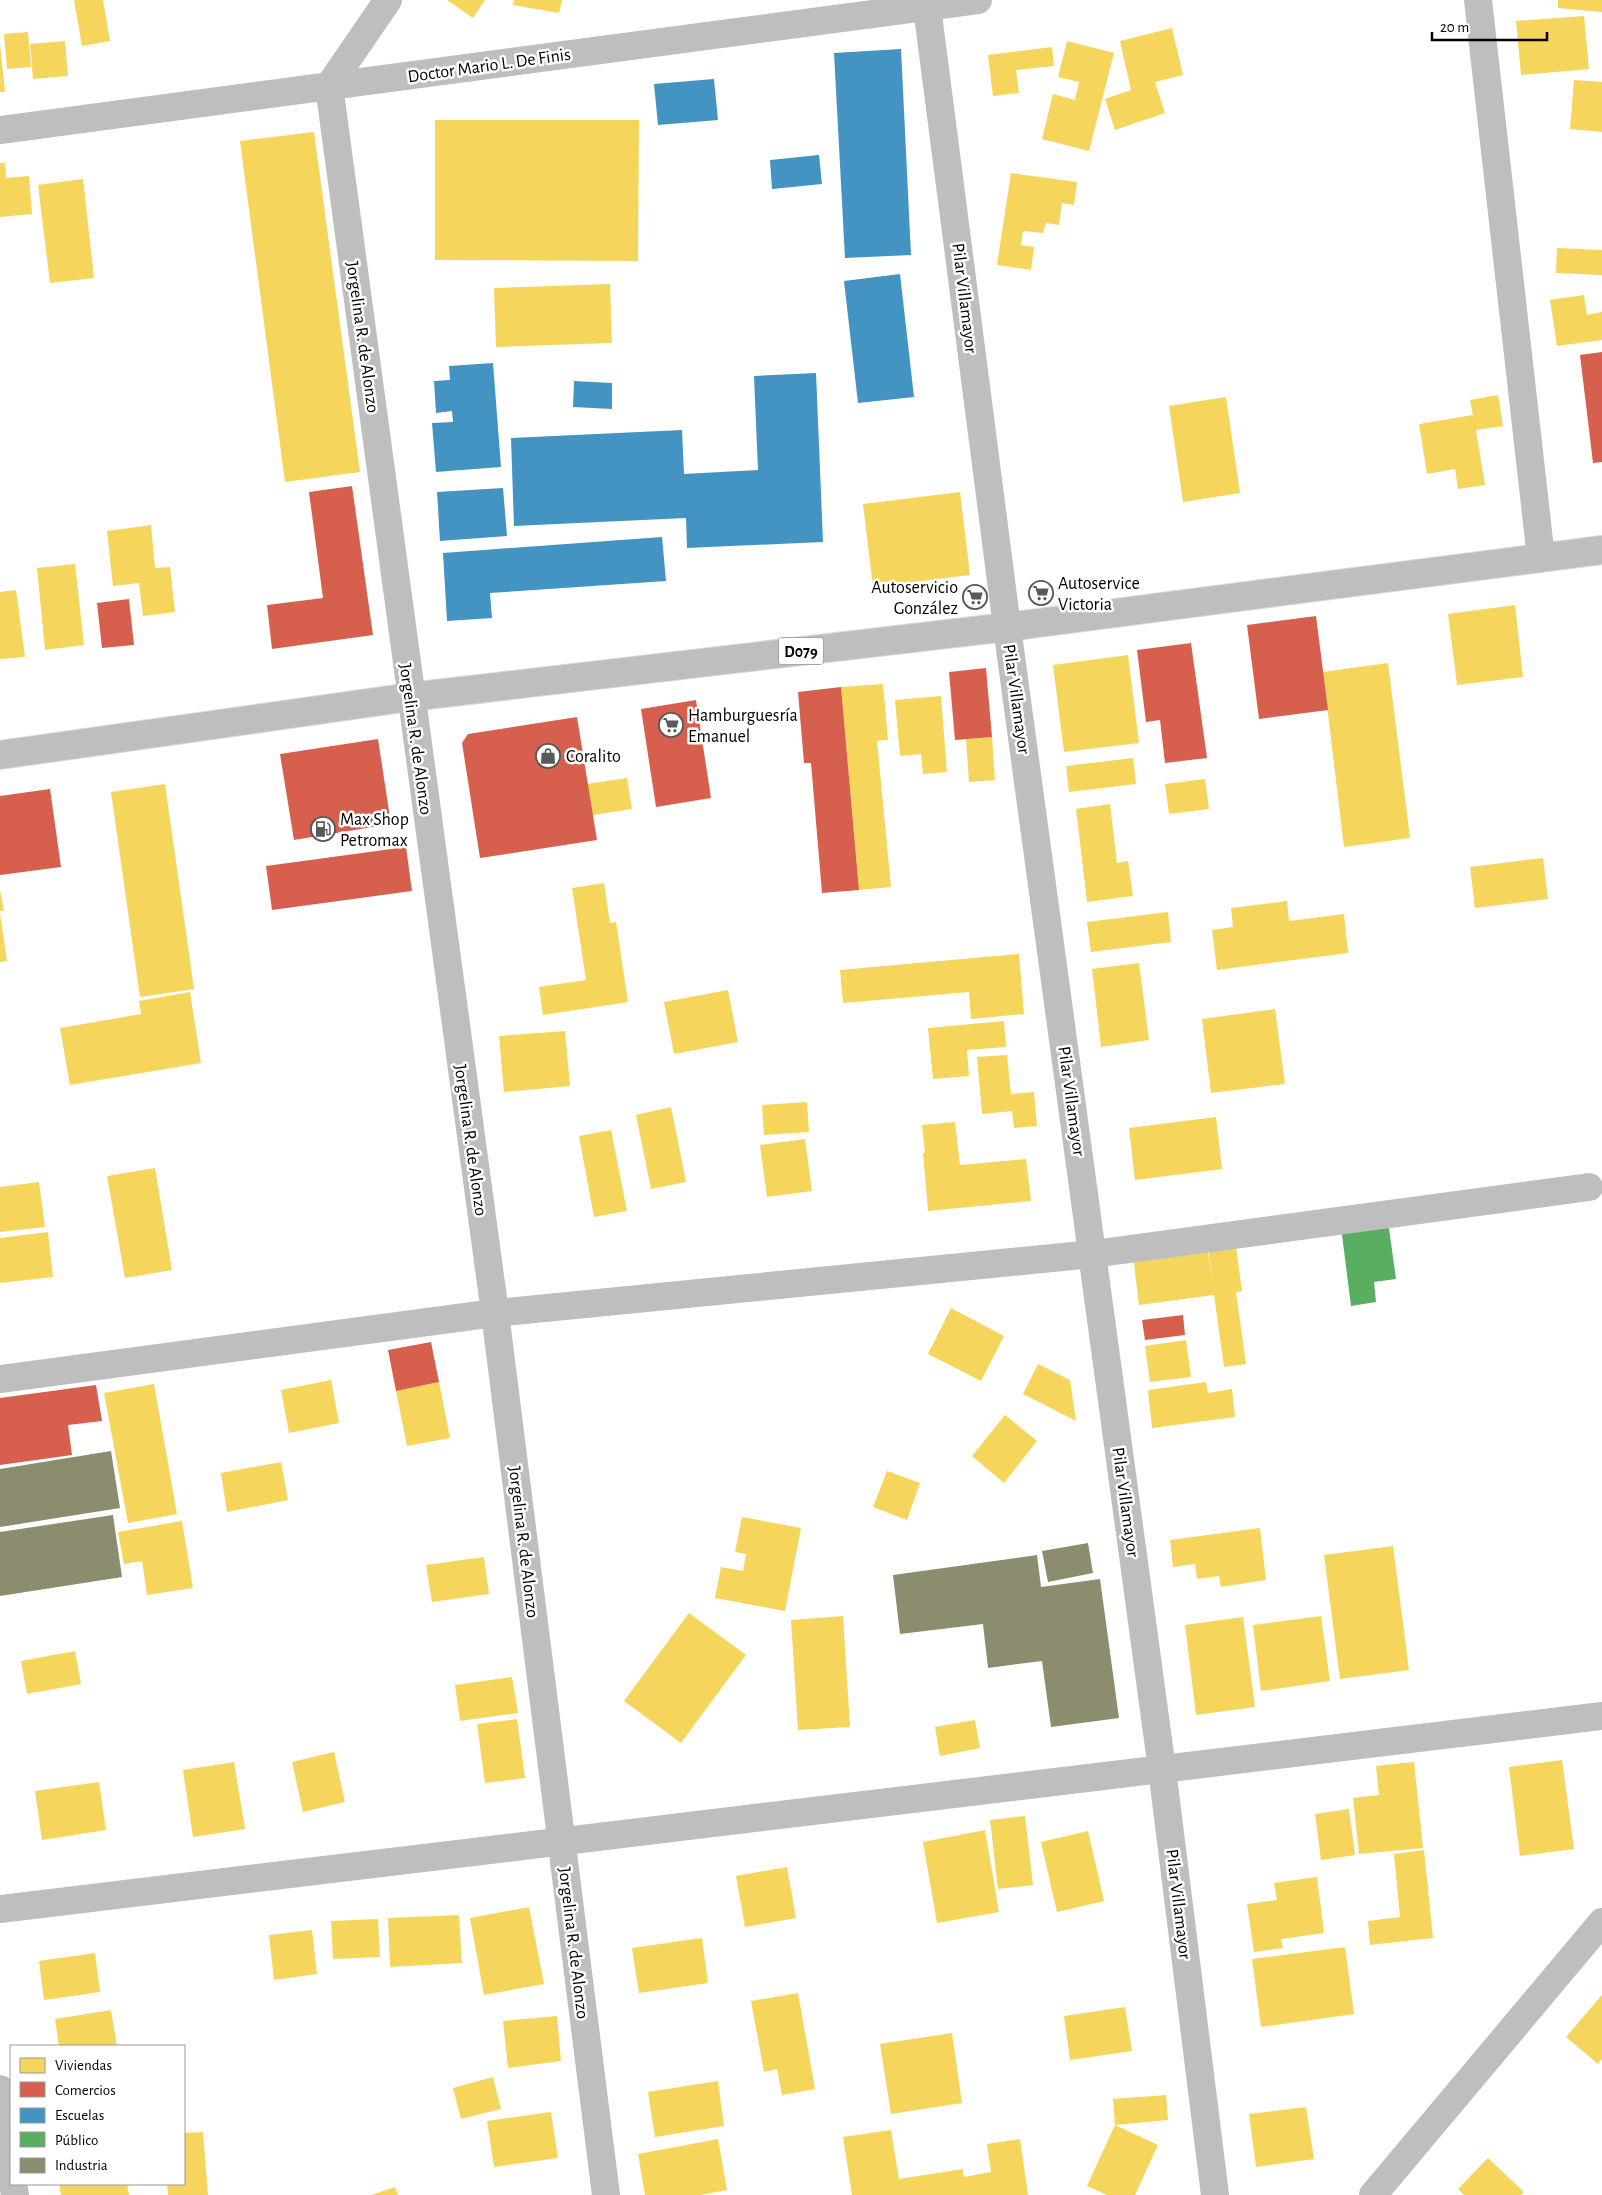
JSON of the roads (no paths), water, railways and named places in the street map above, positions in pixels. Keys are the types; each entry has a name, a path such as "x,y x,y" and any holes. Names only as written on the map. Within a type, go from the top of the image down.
{"street":[{"path":"329,86 388,0"},
{"name":"Doctor Mario L. De Finis","path":"0,130 978,0"},
{"path":"1478,0 1541,558"},
{"name":"Pilar Villamayor","path":"927,7 1007,627 1162,1769 1215,2195"},
{"name":"Jorgelina R. de Alonzo","path":"329,86 410,697 495,1313 606,2195"},
{"name":"D079","path":"0,755 410,697 1007,627 1602,550"},
{"path":"0,1379 495,1313 1092,1254 1588,1187"},
{"path":"0,1909 1602,1716"},
{"path":"1373,2195 1602,1922"},
{"path":"0,2089 10,2163"}],"place":[{"name":"Autoservice Victoria","path":"1041,593"},
{"name":"Autoservicio González","path":"975,597"},
{"name":"Hamburguesría Emanuel","path":"671,725"},
{"name":"Coralito","path":"548,756"},
{"name":"Max Shop Petromax","path":"323,829"}]}
